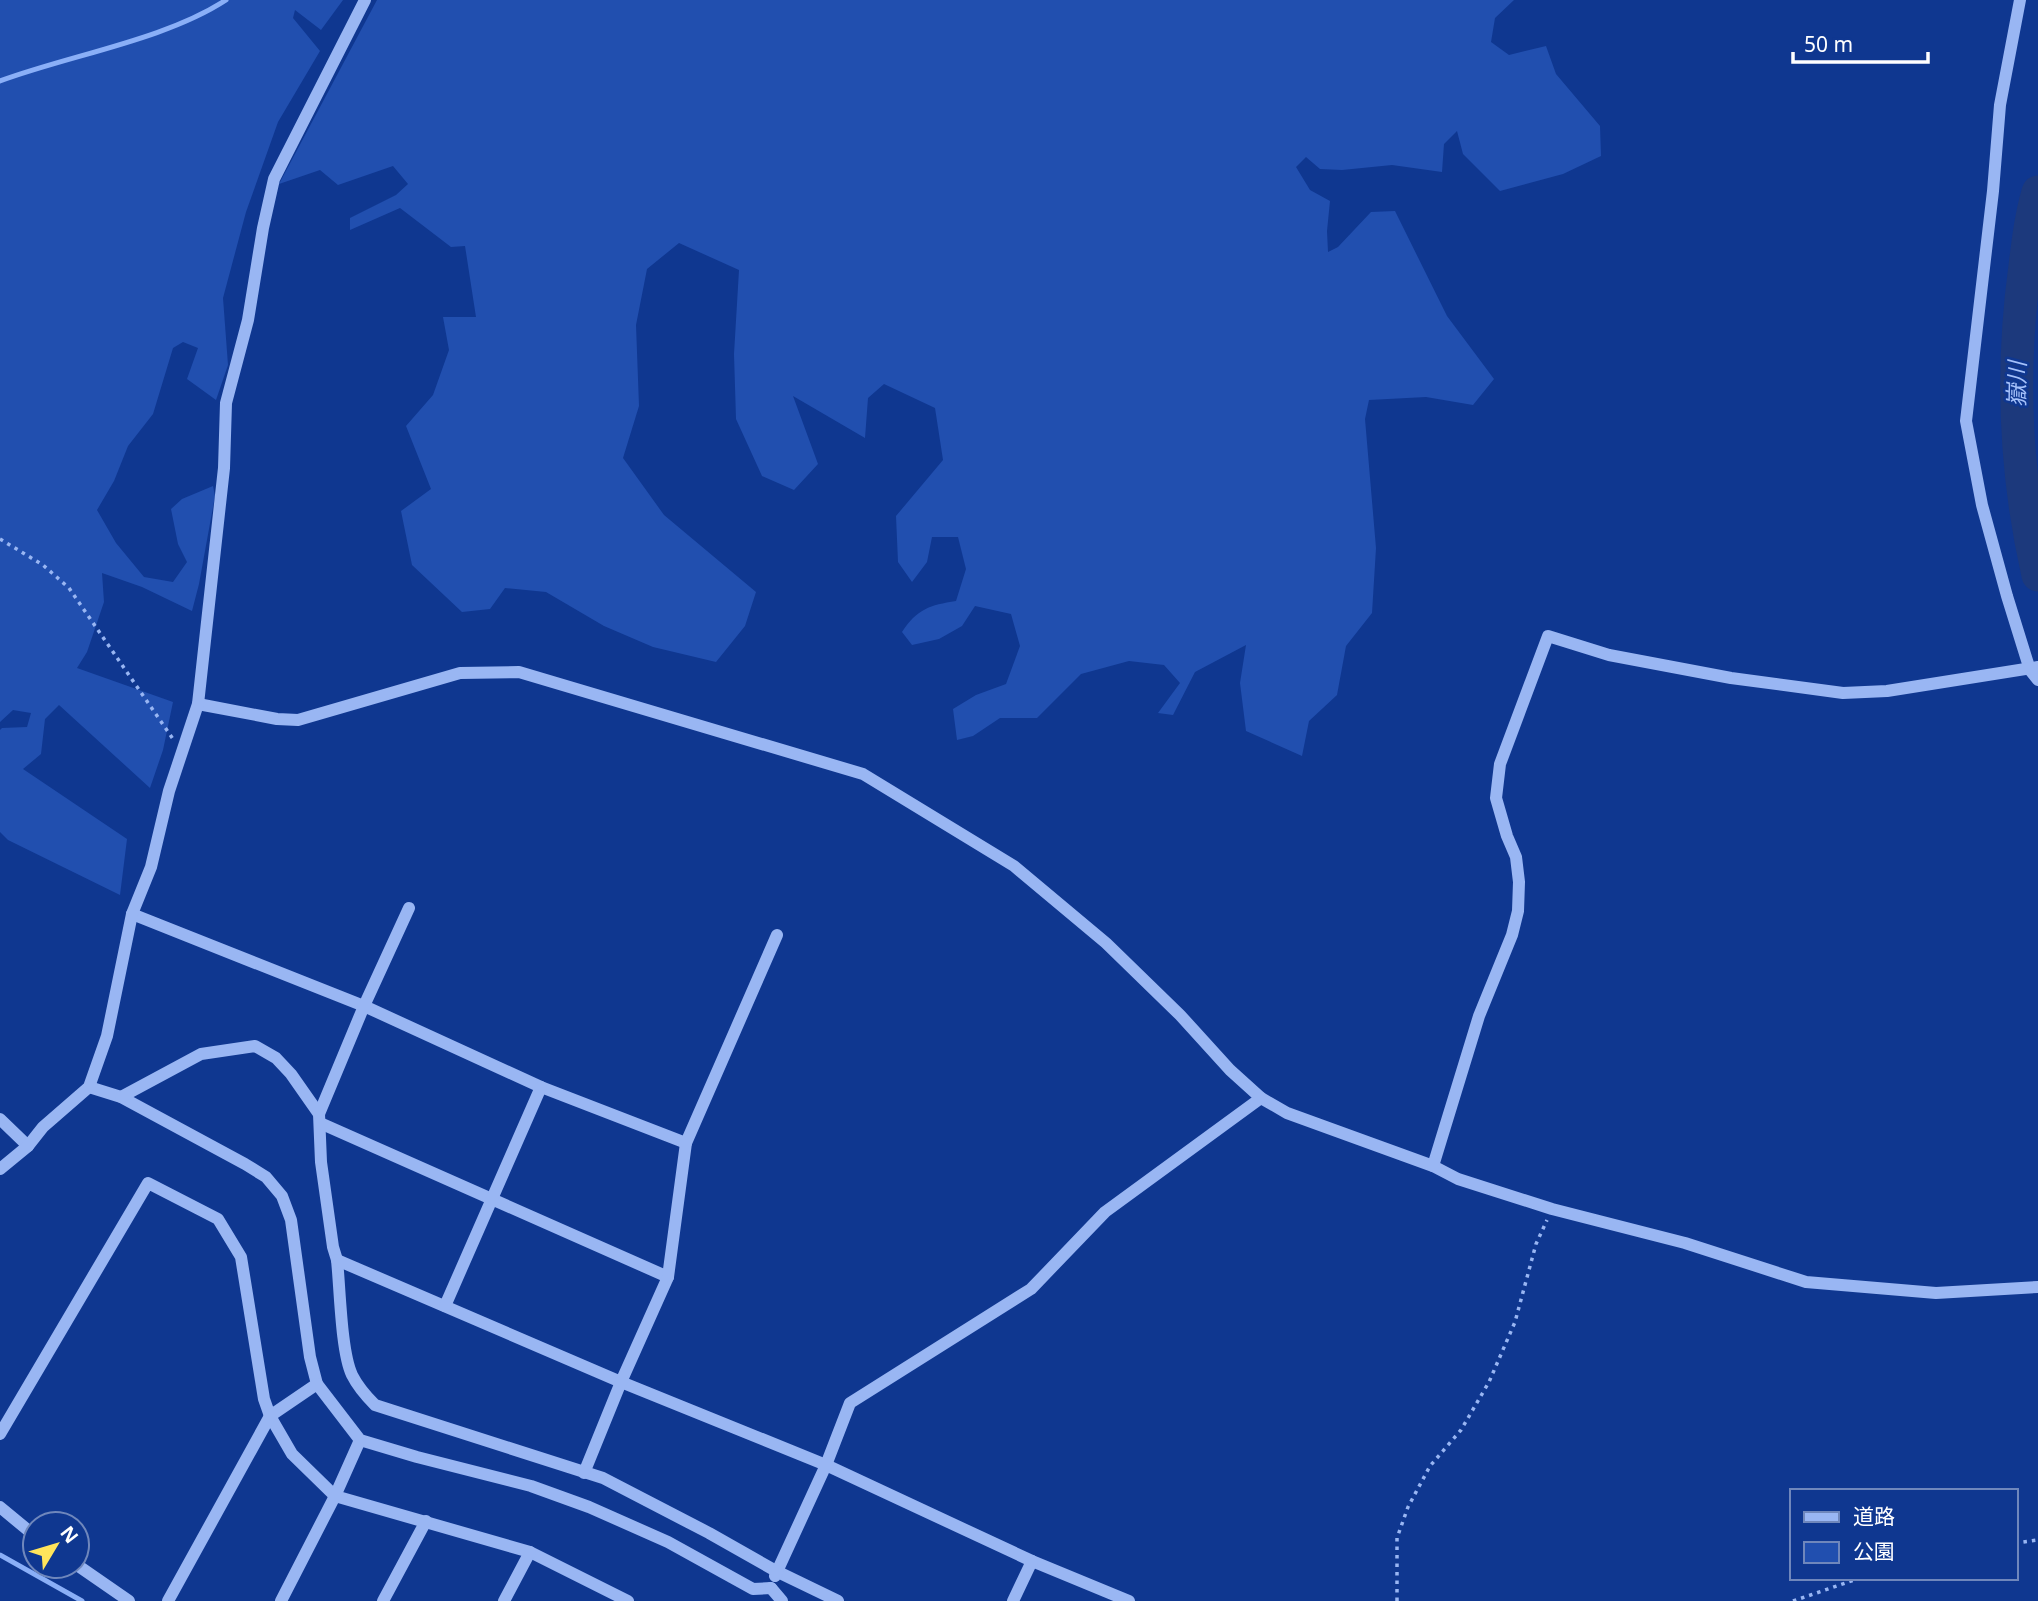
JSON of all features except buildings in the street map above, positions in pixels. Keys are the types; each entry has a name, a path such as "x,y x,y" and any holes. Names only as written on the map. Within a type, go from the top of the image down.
{"street":[{"path":"0,1170 28,1146 43,1127 89,1087 107,1036 132,914 151,867 169,791 198,704 224,468 226,403 248,320 274,179 365,0"},
{"path":"1433,1166 1479,1016 1512,935 1518,911 1516,857 1496,798 1500,764 1548,636 1609,655 1731,678 1843,693 1887,691 2035,672 2007,596 1982,505 1966,421 1993,191 2000,105 2020,0"},
{"path":"198,704 277,719 299,720 460,673 519,672 863,774 1014,866 1106,943 1180,1015 1230,1070 1261,1098 1287,1113 1433,1166 1458,1179 1552,1209 1685,1243 1806,1282 1936,1293 2038,1287"},
{"path":"409,908 364,1006 319,1118 321,1162 351,1372 360,1390 375,1405 603,1478 709,1533 776,1572 838,1601"},
{"path":"132,914 364,1006 541,1087 686,1143"},
{"path":"584,1473 668,1277 686,1143 778,935"},
{"path":"121,1097 201,1054 255,1046 276,1058 291,1074 319,1118 668,1277"},
{"path":"89,1087 121,1097 256,1171 266,1177 282,1196 291,1220 310,1357 317,1384 360,1440 531,1486 589,1507 668,1542 753,1589 771,1588"},
{"path":"445,1306 541,1087"},
{"path":"771,1588 850,1404 1031,1289 1105,1212 1261,1098"},
{"path":"0,1119 28,1146"},
{"path":"0,1434 148,1183 218,1219 241,1257 264,1399 270,1416 292,1454 335,1496 530,1552 627,1601"},
{"path":"337,1260 621,1382 826,1465 1032,1560 1129,1601"},
{"path":"168,1601 270,1416 317,1384"},
{"path":"281,1601 335,1496 360,1440"},
{"path":"0,1507 21,1524"},
{"path":"383,1601 426,1521"},
{"path":"504,1601 530,1552"},
{"path":"1013,1601 1032,1560"},
{"path":"91,1575 129,1601"},
{"path":"771,1588 782,1601"},
{"path":"746,1601 753,1589"}],"path":[{"path":"0,539 43,565 69,588 182,753"},
{"path":"1397,1601 1397,1538 1408,1507 1430,1466 1461,1430 1489,1382 1515,1322 1536,1244 1552,1209"},
{"path":"2017,1543 2038,1540"},
{"path":"1793,1601 1854,1580"}],"green space":[{"path":"0,0 343,0 321,30 295,10 293,18 320,51 278,122 246,212 223,298 228,365 216,400 187,379 198,348 183,342 173,348 153,414 128,446 114,481 97,510 116,543 144,577 173,582 187,562 178,544 171,509 182,499 213,486 215,496 192,611 142,587 102,573 104,602 87,652 77,668 173,702 163,750 150,788 59,705 45,719 41,754 23,769 127,839 120,895 8,840 0,832 0,730 27,727 31,713 13,710 0,722"},
{"path":"377,0 1514,0 1495,18 1491,42 1509,55 1546,46 1556,74 1600,126 1601,156 1563,174 1500,191 1463,154 1457,131 1444,144 1442,172 1392,165 1342,170 1320,169 1306,157 1296,167 1310,190 1330,201 1328,252 1338,247 1371,212 1395,211 1447,316 1494,379 1473,405 1426,397 1369,400 1365,419 1376,548 1372,613 1346,646 1337,695 1309,721 1302,756 1246,731 1240,683 1246,645 1195,672 1173,715 1158,713 1180,683 1164,665 1129,661 1081,674 1037,718 1000,718 973,736 957,740 953,709 976,695 1006,684 1020,646 1011,614 975,606 962,626 939,639 912,645 902,632 913,618 925,609 956,601 966,569 958,537 932,537 927,562 912,582 898,562 896,516 943,460 935,408 884,384 868,398 865,438 793,396 818,464 794,490 762,476 736,419 734,354 739,270 679,243 647,269 636,325 639,406 623,458 664,515 756,592 745,626 716,662 653,647 604,626 546,592 505,588 490,609 462,612 412,565 401,511 431,489 406,426 433,395 449,350 443,317 476,317 465,246 451,247 400,208 350,230 350,218 396,195 408,184 393,166 338,185 320,170 279,184"}],"waterway":[{"path":"0,81 175,26 226,0"},
{"name":"嶽川","path":"2038,192 2030,229 2021,304 2017,382 2024,498 2038,575"},
{"path":"0,1555 82,1601"}]}
